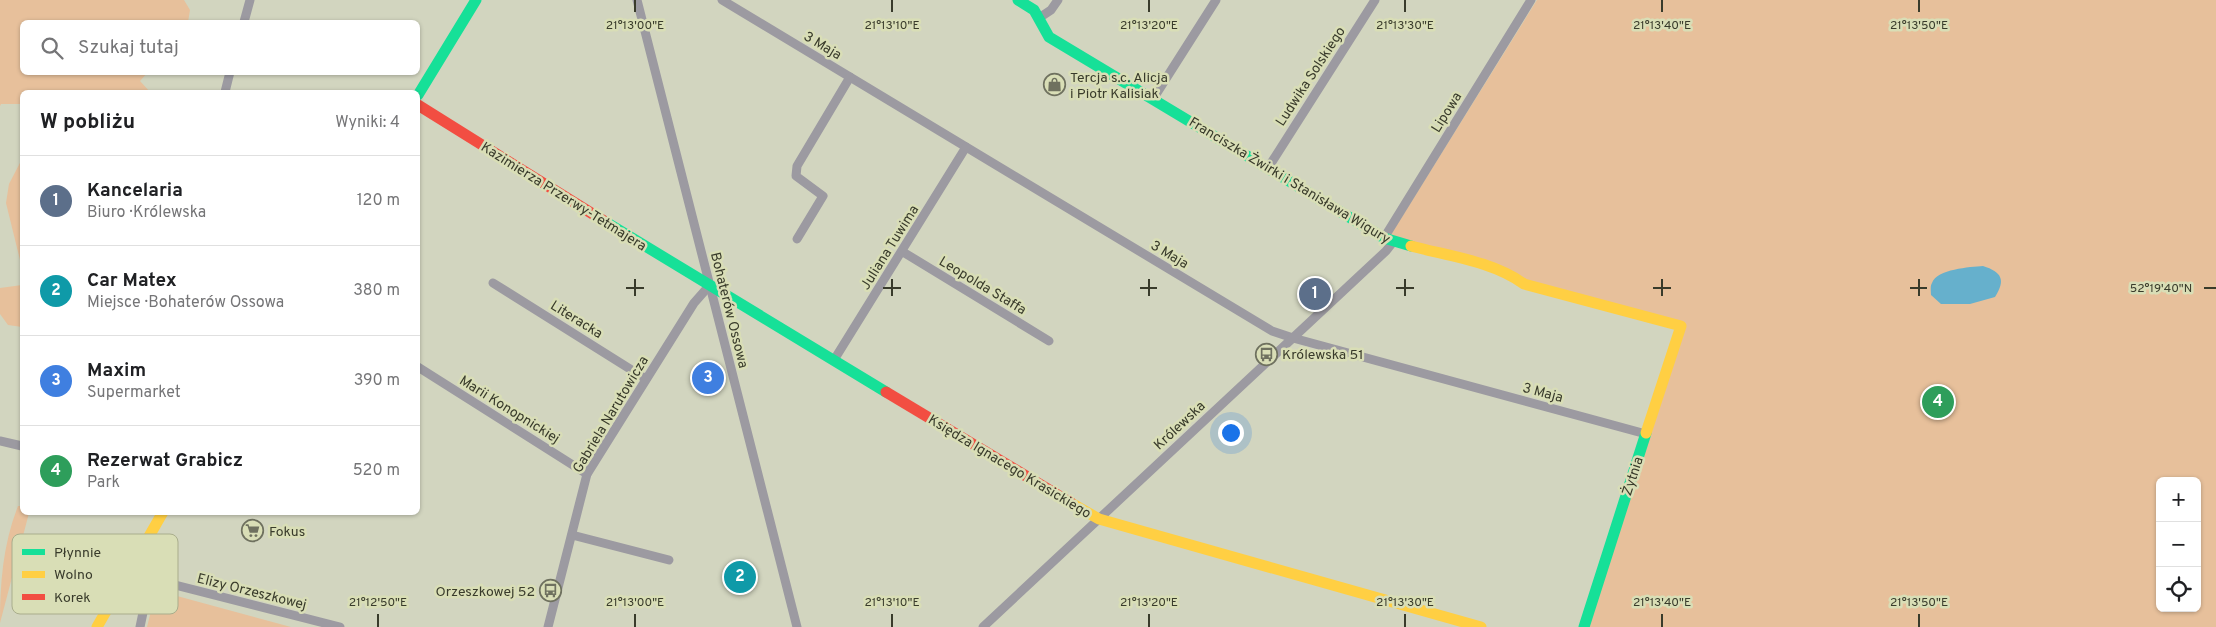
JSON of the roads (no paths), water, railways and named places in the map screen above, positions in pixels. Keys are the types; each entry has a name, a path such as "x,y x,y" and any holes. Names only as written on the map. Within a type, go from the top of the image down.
{"street":[{"path":"245,20 250,0"},
{"path":"420,92 476,0"},
{"name":"Bohaterów Ossowa","path":"638,0 797,627"},
{"name":"3 Maja","path":"722,0 1272,331 1646,434"},
{"name":"Franciszka Żwirki i Stanisława Wigury","path":"1018,0 1034,10 1049,37 1389,240 1495,268 1513,276 1524,284 1681,326"},
{"path":"1039,18 1051,10 1058,0"},
{"path":"1153,99 1216,0"},
{"name":"Ludwika Solskiego","path":"1268,168 1375,0"},
{"name":"Lipowa","path":"1389,240 1531,0"},
{"path":"226,90 229,75"},
{"path":"797,239 823,196 796,176 797,166 850,77"},
{"name":"Kazimierza Przerwy-Tetmajera","path":"420,106 710,286"},
{"name":"Juliana Tuwima","path":"834,360 966,148"},
{"name":"Królewska","path":"983,627 1386,251 1389,240"},
{"name":"Leopolda Staffa","path":"903,252 1050,341"},
{"name":"Literacka","path":"493,283 646,379"},
{"name":"Księdza Ignacego Krasickiego","path":"710,286 1099,519 1480,627"},
{"name":"Gabriela Narutowicza","path":"548,627 587,474 694,302 710,286"},
{"name":"Żytnia","path":"1584,627 1681,326"},
{"name":"Marii Konopnickiej","path":"420,368 587,474"},
{"path":"0,441 20,446"},
{"path":"150,534 161,515"},
{"path":"572,535 670,560"},
{"name":"Elizy Orzeszkowej","path":"178,586 340,627"},
{"path":"97,627 104,614"},
{"path":"140,627 143,614"}],"water":[{"path":"1983,266 1994,271 2000,277 2000,286 1995,297 1970,304 1941,304 1931,295 1931,284 1940,275 1954,270"}],"place":[{"name":"Tercja s.c. Alicja i Piotr Kalisiak","path":"1054,85"},
{"name":"Kancelaria","path":"1315,294"},
{"name":"Królewska 51","path":"1266,354"},
{"name":"Maxim","path":"708,378"},
{"name":"Rezerwat Grabicz","path":"1938,402"},
{"name":"Fokus","path":"253,531"},
{"name":"Car Matex","path":"740,577"},
{"name":"Orzeszkowej 52","path":"551,591"}]}
